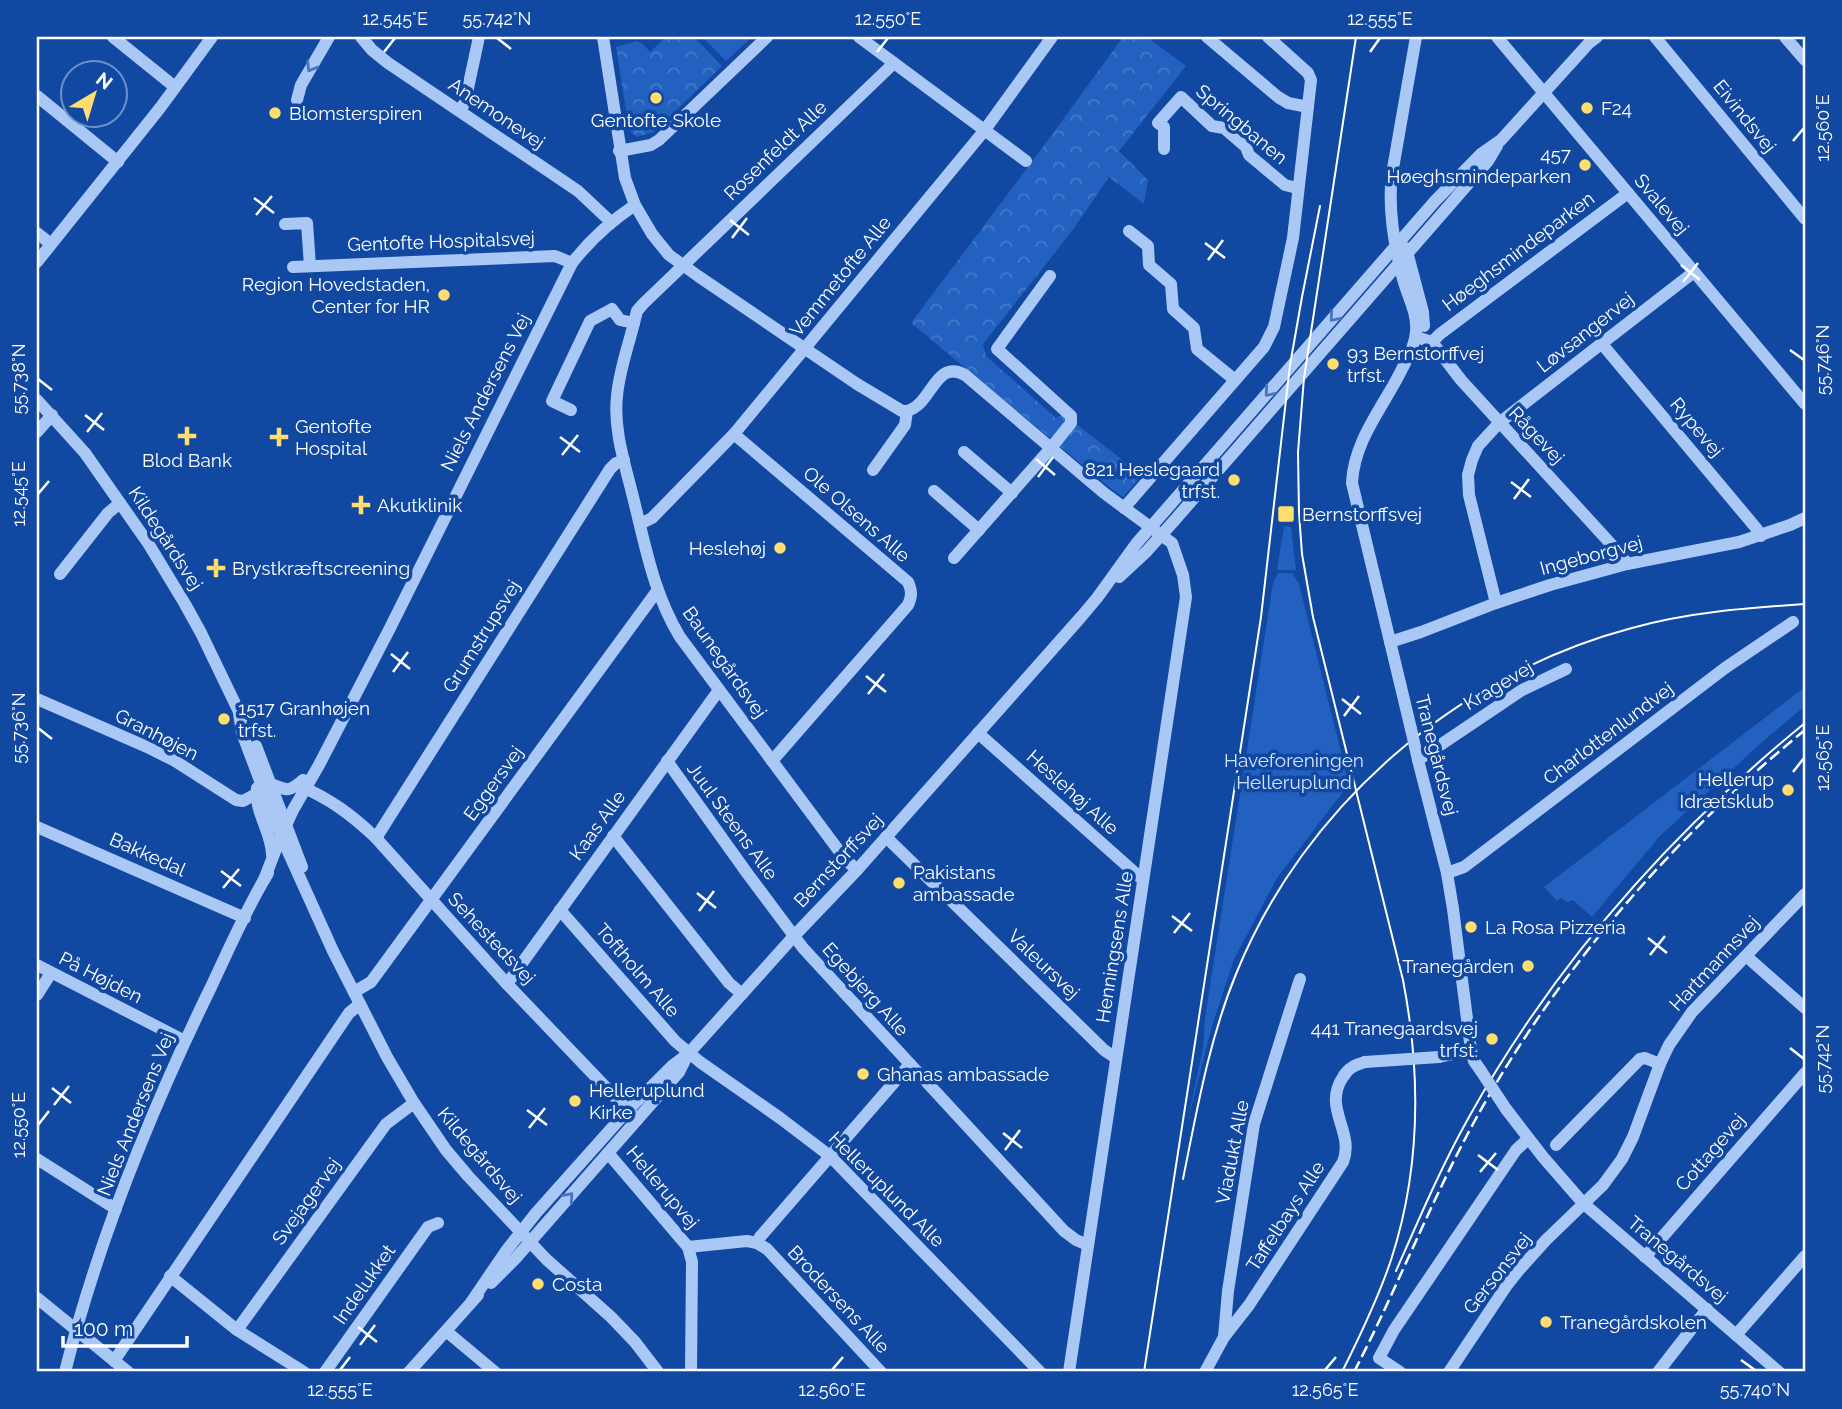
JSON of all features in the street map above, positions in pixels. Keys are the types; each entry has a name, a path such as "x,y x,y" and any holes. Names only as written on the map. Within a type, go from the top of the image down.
{"street":[{"path":"113,37 175,87"},
{"path":"37,262 118,162 212,37"},
{"path":"297,100 301,85 329,37"},
{"name":"Anemonevej","path":"360,37 388,63 578,191 611,222"},
{"path":"460,111 465,102 479,37"},
{"path":"603,37 625,178 635,205 652,234 669,255 804,349 902,411 917,408 941,376 952,370 965,375 1124,508 1156,531"},
{"path":"619,151 651,145 659,140 767,37"},
{"path":"859,37 1026,161"},
{"path":"1034,37 1049,41"},
{"path":"1207,37 1278,97 1288,103 1308,107"},
{"name":"Springbanen","path":"1124,508 1264,347 1274,327 1293,238 1311,80 1308,74 1268,37"},
{"path":"1416,37 1392,174 1392,203 1399,250 1423,312 1424,339"},
{"name":"Svalevej","path":"1497,37 1805,404"},
{"name":"Eivindsvej","path":"1656,37 1805,219"},
{"path":"1785,37 1805,60"},
{"name":"Bernstorffsvej","path":"409,1372 472,1301 515,1259 525,1237 632,1116 679,1072 689,1053 886,837 1097,598 1146,552 1156,531 1399,250 1452,184 1481,154 1501,140 1592,39"},
{"name":"Vemmetofte Alle","path":"640,524 652,518 734,434 984,131 1049,41"},
{"name":"Rosenfeldt Alle","path":"683,265 894,64"},
{"path":"37,96 118,162"},
{"name":"Springbanen","path":"1164,149 1164,127 1158,122 1181,97 1212,126 1224,128 1246,147 1249,155 1285,185 1297,188"},
{"path":"1392,174 1385,191 1385,211 1390,247 1399,250"},
{"name":"Høeghsmindeparken","path":"1424,339 1440,334 1628,193"},
{"name":"Niels Andersens Vej","path":"65,1372 76,1328 116,1209 184,1041 286,835 305,788 572,263 611,222 635,205"},
{"path":"285,224 307,223 310,265"},
{"path":"1129,231 1148,246 1149,265 1171,284 1173,309 1194,328 1197,349 1235,380"},
{"path":"37,233 51,244"},
{"name":"Gentofte Hospitalsvej","path":"293,267 555,256 572,263"},
{"name":"Baunegårdsvej","path":"683,265 637,311 617,396 617,426 657,591 680,637 845,859 856,870"},
{"name":"Løvsangervej","path":"1496,603 1469,495 1468,475 1478,446 1499,423 1694,272"},
{"path":"954,558 1071,423 1071,415 997,349 1049,276"},
{"path":"571,410 552,401 590,321 612,309 620,320 634,323"},
{"name":"Tranegårdsvej","path":"1424,339 1419,352 1398,378 1359,447 1352,483 1447,873 1474,1061 1528,1139 1583,1203 1779,1372"},
{"name":"Rågevej","path":"1424,339 1627,564"},
{"name":"Rypevej","path":"1602,344 1760,536"},
{"name":"Kildegårdsvej","path":"37,400 85,453 185,604 251,734 271,784 286,835"},
{"path":"873,470 905,425 907,411"},
{"path":"37,432 52,415"},
{"name":"Ole Olsens Alle","path":"734,434 908,582 911,589 908,605 772,761"},
{"path":"964,452 1012,493"},
{"name":"Grumstrupsvej","path":"376,838 611,469 624,460"},
{"path":"934,491 979,530"},
{"path":"60,574 108,513 120,503"},
{"name":"Ingeborgvej","path":"1390,642 1496,603 1572,579 1627,564 1739,542 1805,518"},
{"name":"Henningsens Alle","path":"1069,1372 1186,597 1174,545 1156,531"},
{"name":"Eggersvej","path":"354,992 371,982 657,591"},
{"name":"Charlottenlundvej","path":"1447,873 1464,867 1725,668 1793,622"},
{"name":"Kragevej","path":"1418,760 1522,690 1566,669"},
{"name":"Kaas Alle","path":"507,984 719,690"},
{"name":"Granhøjen","path":"37,699 175,761 236,800 243,801 256,794"},
{"name":"Kildegårdsvej","path":"239,713 258,778 286,835 322,927 387,1057 414,1103 457,1163 546,1259 611,1317 658,1372"},
{"name":"Heslehøj Alle","path":"978,733 1143,880"},
{"name":"Juul Steens Alle","path":"667,761 794,936"},
{"name":"Kildegårdsvej","path":"258,778 256,794 272,846 271,860"},
{"path":"271,784 286,790 305,788"},
{"name":"Sehestedsvej","path":"305,788 332,801 376,838 507,984 632,1116"},
{"name":"Bakkedal","path":"37,827 244,918"},
{"name":"Niels Andersens Vej","path":"264,880 271,860 286,835"},
{"path":"613,836 729,982 742,994"},
{"name":"Valeursvej","path":"886,837 1104,1050 1116,1058"},
{"name":"Hartmannsvej","path":"1583,1203 1603,1185 1627,1151 1660,1064 1682,1025 1805,894"},
{"name":"Toftholm Alle","path":"560,910 675,1041 689,1053"},
{"name":"Egebjerg Alle","path":"794,936 909,1065 1065,1231 1088,1245"},
{"path":"1746,956 1805,1008"},
{"name":"På Højden","path":"37,965 184,1041"},
{"path":"37,995 51,973"},
{"name":"Viadukt Alle","path":"1224,1337 1227,1296 1254,1124 1300,979"},
{"path":"114,1360 349,1013 360,1004"},
{"name":"Taffelbays Alle","path":"1205,1372 1224,1337 1249,1305 1343,1162 1346,1144 1335,1104 1336,1091 1347,1070 1365,1062 1439,1057 1472,1050"},
{"name":"Helleruplund Alle","path":"689,1053 830,1156 1040,1372"},
{"path":"1556,1145 1640,1059 1645,1058 1660,1064"},
{"path":"757,1243 909,1065"},
{"name":"Cottagevej","path":"1644,1257 1805,1073"},
{"name":"Svejagervej","path":"237,1330 386,1124 414,1103"},
{"name":"Bernstorffsvej","path":"525,1237 608,1153 632,1116"},
{"path":"1400,1372 1379,1358 1394,1330 1516,1150 1528,1139"},
{"name":"Hellerupvej","path":"608,1153 688,1247 692,1262 691,1372"},
{"path":"37,1158 116,1209"},
{"name":"Gersonsvej","path":"1449,1372 1507,1285 1583,1203"},
{"name":"Indelukket","path":"325,1372 428,1227 438,1223"},
{"name":"Brodersens Alle","path":"688,1247 747,1241 757,1243 766,1249 881,1372"},
{"path":"1737,1335 1805,1256"},
{"path":"170,1276 237,1330 304,1372"},
{"path":"1227,1296 1238,1307 1249,1305"},
{"path":"37,1298 128,1372"},
{"path":"1658,1372 1707,1309"},
{"path":"446,1331 495,1372"},
{"path":"691,1372 704,1372"}],"green space":[{"name":"Gentofte Skole","path":"666,37 694,37 722,66 654,132 637,137 629,130 616,47 637,41 650,52"},
{"path":"702,37 752,37 726,61"},
{"path":"1123,37 1147,37 1186,66 1119,151 1148,180 1144,204 1109,177 1072,231 983,344 986,356 1056,418 1063,414 1142,475 1123,497 911,323"},
{"path":"1284,526 1291,527 1296,570 1277,570"},
{"name":"Haveforeningen Helleruplund","path":"1278,573 1292,573 1299,584 1349,784 1277,878 1234,959 1212,1026 1186,1128 1203,1048 1205,1018 1273,583"},
{"path":"1805,687 1805,706 1659,837 1592,917 1573,900 1567,902 1561,898 1557,901 1544,887"}],"tram line":[{"path":"1342,1372 1375,1303 1391,1260 1408,1191 1415,1120 1413,1050 1403,980 1313,617 1302,554 1299,513 1298,452 1304,378 1356,37"},
{"path":"1144,1372 1261,617 1290,365 1320,206"},
{"path":"1183,1179 1218,1024 1236,974 1265,913 1302,856 1345,803 1394,755 1448,713 1506,678 1568,649 1632,628 1696,614 1805,604"},
{"path":"1396,1271 1469,1117 1538,1007 1618,904 1662,856 1755,765 1805,723"}],"railway":[{"path":"1354,1372 1473,1124 1505,1068 1541,1014 1579,961 1663,862 1756,772 1805,730"}],"place":[{"name":"Gentofte Skole","path":"656,98"},
{"name":"F24","path":"1587,108"},
{"name":"Blomsterspiren","path":"275,113"},
{"name":"457 Høeghsmindeparken","path":"1585,165"},
{"name":"Region Hovedstaden, Center for HR","path":"444,295"},
{"name":"93 Bernstorffvej trfst.","path":"1333,364"},
{"name":"Blod Bank","path":"187,436"},
{"name":"Gentofte Hospital","path":"279,437"},
{"name":"821 Heslegaard trfst.","path":"1234,480"},
{"name":"Akutklinik","path":"361,505"},
{"name":"Bernstorffsvej","path":"1286,514"},
{"name":"Heslehøj","path":"780,548"},
{"name":"Brystkræftscreening","path":"216,568"},
{"name":"1517 Granhøjen trfst.","path":"224,719"},
{"name":"Hellerup Idrætsklub","path":"1788,790"},
{"name":"Pakistans ambassade","path":"899,883"},
{"name":"La Rosa Pizzeria","path":"1471,927"},
{"name":"Tranegården","path":"1528,966"},
{"name":"441 Tranegaardsvej trfst.","path":"1492,1039"},
{"name":"Ghanas ambassade","path":"863,1074"},
{"name":"Helleruplund Kirke","path":"575,1101"},
{"name":"Costa","path":"538,1284"},
{"name":"Tranegårdskolen","path":"1546,1322"}]}
